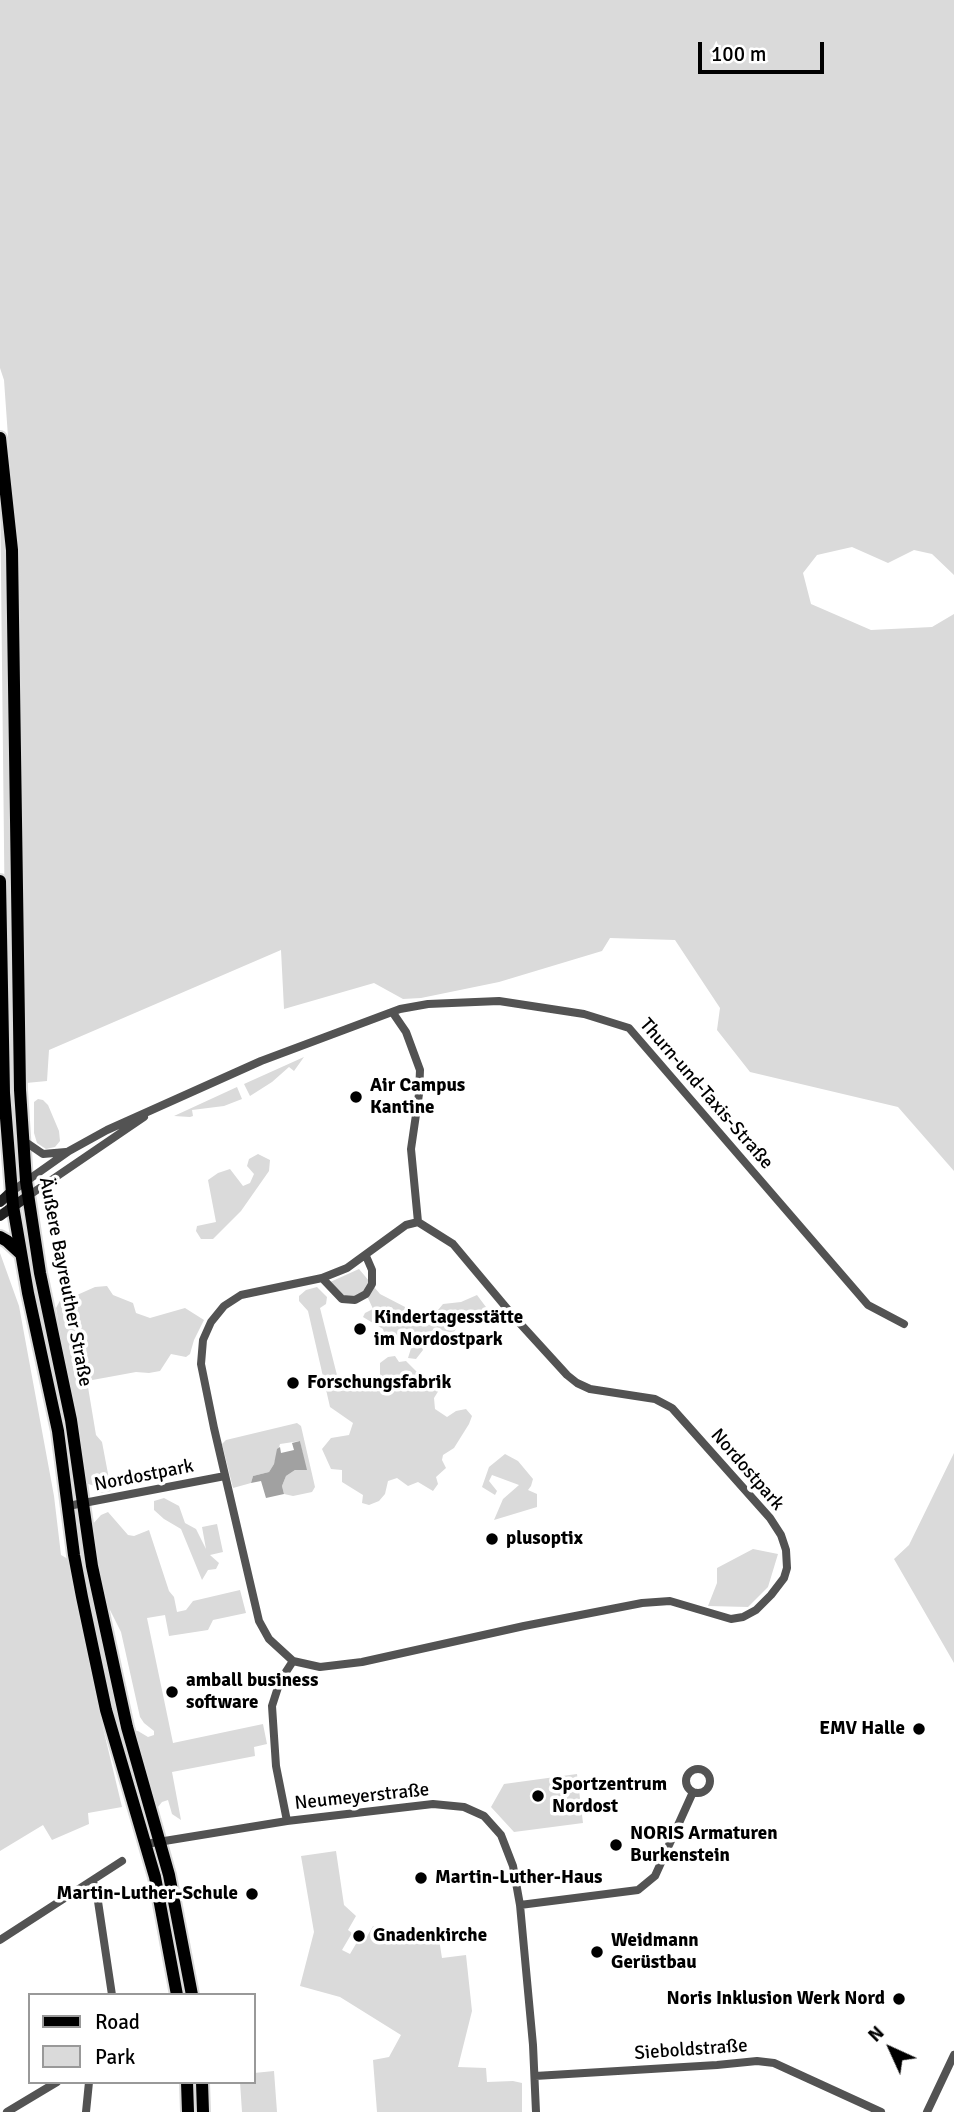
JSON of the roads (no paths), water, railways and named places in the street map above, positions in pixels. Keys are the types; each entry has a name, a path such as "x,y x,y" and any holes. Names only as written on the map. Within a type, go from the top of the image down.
{"main road":[{"name":"Äußere Bayreuther Straße","path":"0,438 12,550 22,1138 26,1181 40,1273 71,1420 92,1566 133,1748 161,1840 178,1914 192,1993"},
{"name":"Äußere Bayreuther Straße","path":"0,881 8,1200 58,1431 78,1576 106,1710 146,1844 168,1937 177,1993"},
{"path":"0,1216 8,1200 28,1196"},
{"path":"0,1237 20,1253"},
{"path":"187,2084 188,2112"},
{"path":"202,2084 203,2112"}],"street":[{"name":"Thurn-und-Taxis-Straße","path":"8,1200 26,1181 69,1151 107,1130 261,1061 400,1009 428,1004 499,1002 584,1014 629,1028 868,1306 904,1324"},
{"path":"393,1013 406,1032 420,1070 411,1149 418,1222"},
{"name":"Thurn-und-Taxis-Straße","path":"28,1196 153,1110"},
{"path":"22,1138 43,1154 69,1151"},
{"name":"Nordostpark","path":"418,1222 453,1244 559,1368 577,1383 595,1390 655,1399 672,1408 770,1518 781,1535 786,1550 787,1568 784,1578 771,1595 756,1610 743,1617 731,1619 670,1601 642,1603 474,1636 362,1662 320,1668 292,1661 269,1639 259,1621 225,1476 201,1356 202,1340 211,1322 224,1306 241,1295 322,1278 347,1268 366,1256 406,1225 418,1222"},
{"path":"322,1278 342,1299 355,1300 366,1294 372,1284 372,1270 366,1256"},
{"name":"Nordostpark","path":"68,1506 225,1476"},
{"path":"287,1821 276,1766 272,1706 280,1681 292,1661"},
{"path":"520,1905 638,1890 655,1876 693,1792"},
{"name":"Neumeyerstraße","path":"146,1844 287,1821 433,1804 464,1807 484,1816 501,1835 513,1866 520,1905 536,2112"},
{"path":"0,1940 122,1861"},
{"path":"92,1881 96,1888 112,1993"},
{"path":"927,2112 954,2055"},
{"name":"Sieboldstraße","path":"535,2076 757,2061 774,2063 881,2112"},
{"path":"7,2112 54,2084"},
{"path":"86,2112 89,2084"}],"place":[{"name":"Air Campus Kantine","path":"356,1097"},
{"name":"Kindertagesstätte im Nordostpark","path":"360,1329"},
{"name":"Forschungsfabrik","path":"293,1383"},
{"name":"plusoptix","path":"492,1539"},
{"name":"amball business software","path":"172,1692"},
{"name":"EMV Halle","path":"919,1729"},
{"name":"Sportzentrum Nordost","path":"538,1796"},
{"name":"NORIS Armaturen Burkenstein","path":"616,1845"},
{"name":"Martin-Luther-Haus","path":"421,1878"},
{"name":"Martin-Luther-Schule","path":"252,1894"},
{"name":"Gnadenkirche","path":"359,1936"},
{"name":"Weidmann Gerüstbau","path":"597,1952"},
{"name":"Noris Inklusion Werk Nord","path":"899,1999"}]}
